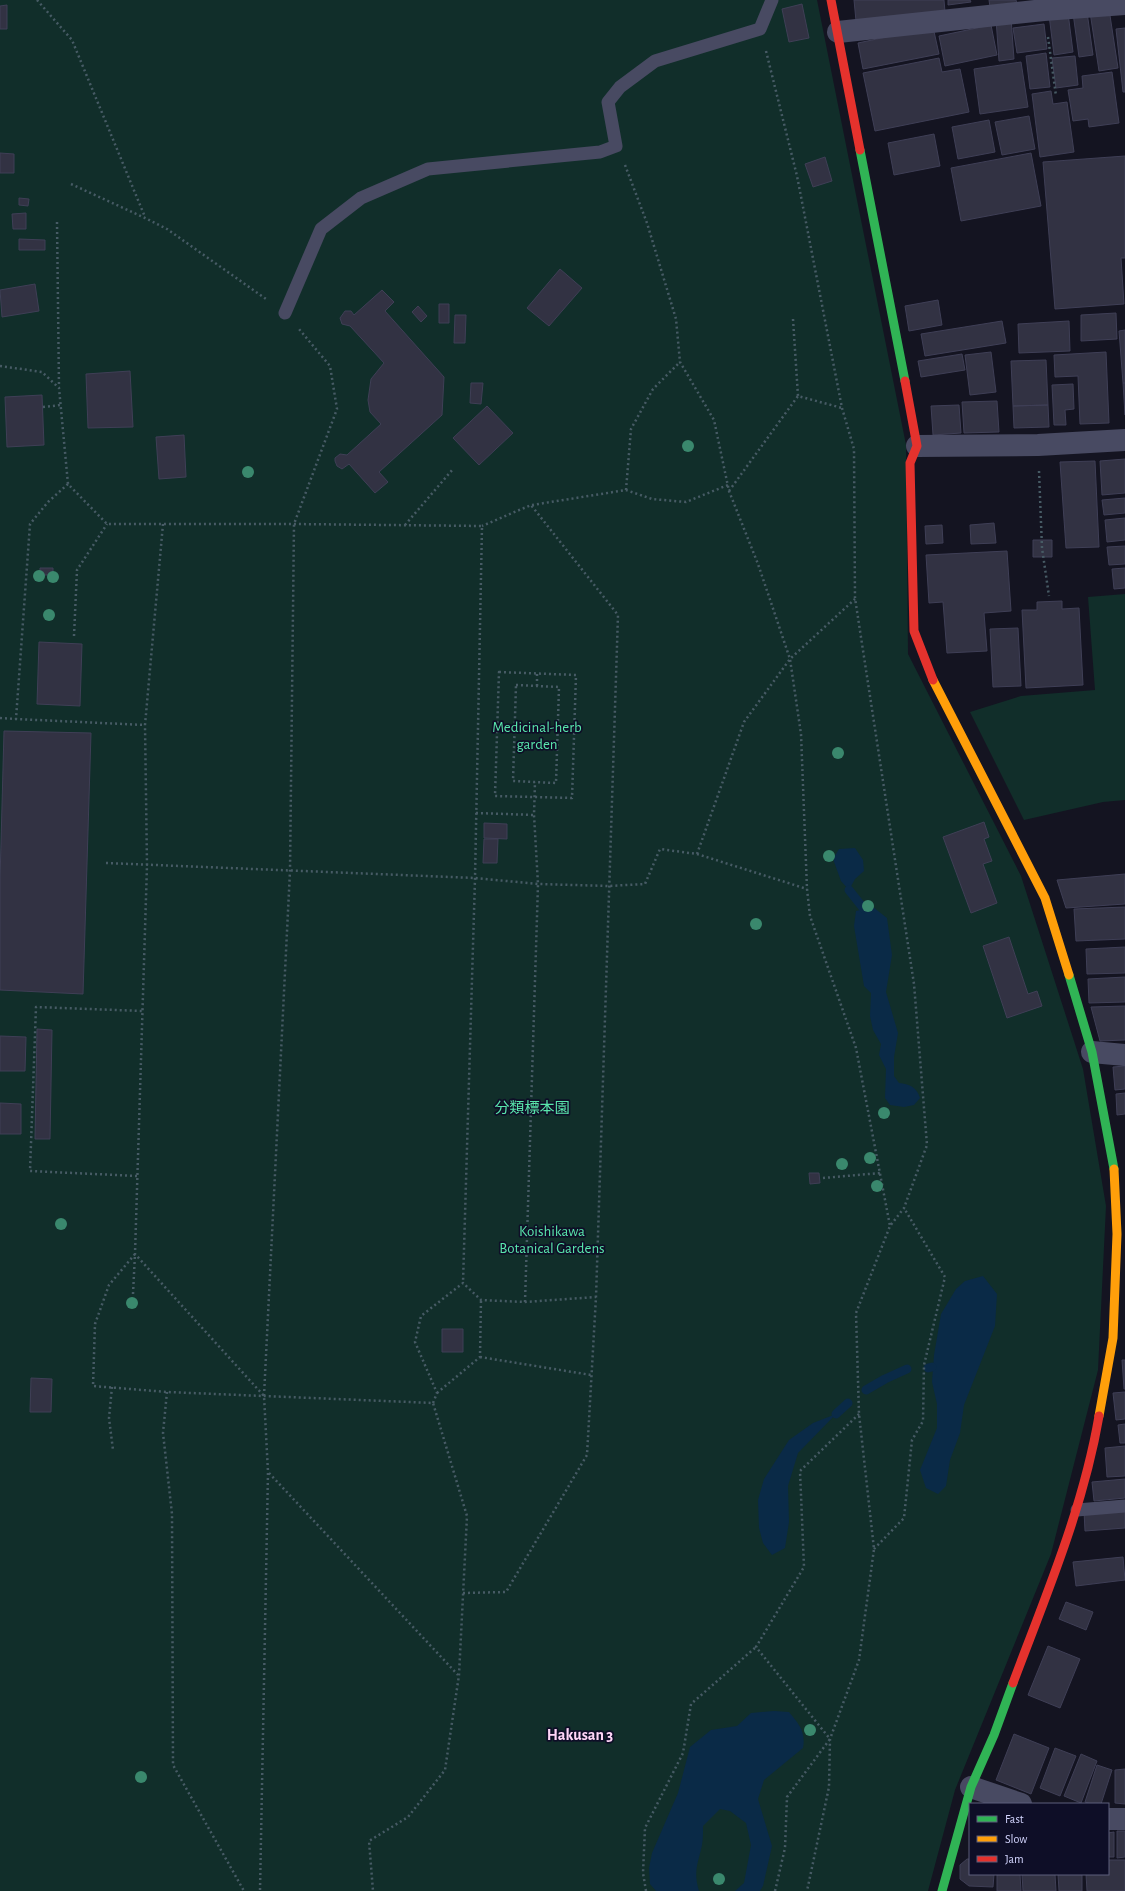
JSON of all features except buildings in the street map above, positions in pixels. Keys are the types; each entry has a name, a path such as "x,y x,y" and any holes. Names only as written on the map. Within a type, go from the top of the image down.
{"street":[{"path":"831,0 917,446 910,463 914,631 929,672 1045,898 1092,1052 1114,1170 1117,1234 1113,1338 1093,1450 1077,1510 994,1735 971,1787 942,1891"},
{"path":"838,32 1044,10 1125,4"},
{"path":"917,446 1038,445 1104,440 1125,440"},
{"path":"1092,1052 1125,1054"},
{"path":"971,1787 1018,1803"},
{"path":"1109,1819 1125,1819"}],"lane":[{"path":"285,313 322,229 361,198 428,169 600,152 616,146 608,102 620,87 655,61 760,29 772,0"},
{"path":"1077,1510 1125,1506"}],"path":[{"path":"37,0 72,40 145,218"},
{"path":"1044,10 1056,96"},
{"path":"760,29 797,176 842,408 854,449 855,598 914,984 927,1145 904,1208 890,1226 856,1313 859,1414 874,1549 859,1660 830,1738 787,1797 785,1848 774,1891"},
{"path":"616,146 647,223 676,319 680,362 714,420 729,491 758,564 790,660 801,734 807,889 810,916 856,1048 890,1226"},
{"path":"71,184 166,229 285,313 330,366 337,409 294,524 290,871 264,1396 268,1472 260,1891"},
{"path":"57,222 59,388 68,484 108,524 482,526 531,505 626,490 652,499 686,502 728,485"},
{"path":"729,491 798,396 793,319"},
{"path":"626,490 631,429 653,389 680,362"},
{"path":"0,366 42,372 59,388"},
{"path":"798,396 842,408"},
{"path":"43,407 61,404"},
{"path":"1038,445 1042,548 1049,596"},
{"path":"404,526 452,469"},
{"path":"16,718 30,524 48,502 68,484"},
{"path":"463,1593 506,1592 587,1455 596,1297 618,615 531,505"},
{"path":"74,636 77,570 108,524"},
{"path":"133,1294 146,865 145,725 163,524"},
{"path":"482,526 475,878 463,1283 481,1300 525,1302 596,1297"},
{"path":"697,854 744,722 790,660 855,598"},
{"path":"499,672 576,675 572,798 534,797 495,796 499,672"},
{"path":"537,686 538,673"},
{"path":"516,685 537,686 559,687 556,782 513,781 516,685"},
{"path":"0,718 145,725"},
{"path":"525,1302 538,884 534,815 535,782"},
{"path":"476,813 534,815"},
{"path":"106,863 475,878 538,884 609,886 645,884 660,849 697,854 807,889"},
{"path":"137,1176 30,1170 36,1007 142,1011"},
{"path":"823,1178 880,1173"},
{"path":"874,1549 904,1518 912,1440 923,1421 924,1365 944,1277 904,1208"},
{"path":"135,1254 264,1396"},
{"path":"135,1254 109,1285 95,1324 93,1386 167,1392 432,1403"},
{"path":"437,1393 415,1342 421,1316 463,1283"},
{"path":"373,1891 369,1842 408,1818 445,1770 459,1675 467,1516 432,1403 437,1393 480,1357 481,1300"},
{"path":"480,1357 591,1375"},
{"path":"112,1388 109,1418 113,1450"},
{"path":"167,1392 163,1433 172,1514 173,1765 244,1891"},
{"path":"646,1891 643,1873 645,1828 683,1753 691,1704 756,1647 804,1567 800,1471 859,1414"},
{"path":"268,1472 459,1675"},
{"path":"756,1647 830,1738 829,1787 807,1891"}],"green space":[{"name":"Koishikawa Botanical Gardens","path":"0,0 817,0 906,445 908,654 1021,876 1083,1069 1106,1206 1098,1370 1051,1554 955,1790 928,1891 0,1891"},
{"path":"1125,594 1125,800 1103,802 1024,820 970,712 1021,696 1095,690 1088,597"}],"water":[{"path":"855,848 863,860 864,871 855,879 849,890 841,881 833,859 839,849"},
{"path":"873,907 887,918 892,955 886,992 898,1033 894,1057 894,1076 899,1083 909,1085 915,1089 920,1098 914,1105 904,1107 890,1105 885,1098 886,1069 879,1055 881,1044 873,1030 870,1016 871,993 864,986 854,926 856,911"},
{"path":"983,1276 997,1294 995,1326 964,1405 960,1433 950,1460 946,1486 938,1494 926,1488 920,1470 937,1428 937,1404 932,1382 934,1355 941,1314 956,1289 965,1281"},
{"path":"836,1414 798,1453 788,1486 789,1522 785,1548 772,1555 763,1543 759,1528 758,1500 764,1479 789,1440 813,1423"},
{"path":"774,1711 789,1712 801,1728 804,1742 803,1748 764,1780 758,1799 772,1846 763,1886 760,1891 735,1891 744,1883 751,1845 746,1823 730,1811 720,1809 703,1826 702,1843 696,1873 699,1891 656,1891 650,1884 649,1868 652,1853 678,1793 690,1747 711,1730 737,1726 751,1713"}],"waterway":[{"path":"849,890 864,909"},
{"path":"928,1368 932,1367"},
{"path":"866,1390 907,1369"},
{"path":"836,1414 848,1403"}],"traffic: fast":[{"path":"860,150 905,381"},
{"path":"1069,975 1092,1052 1114,1169"},
{"path":"942,1891 971,1787 994,1735 1013,1683"}],"traffic: slow":[{"path":"933,680 1045,898 1069,975"},
{"path":"1099,1416 1113,1338 1117,1234 1114,1169"}],"traffic: jam":[{"path":"831,0 860,150"},
{"path":"905,381 917,446 910,463 914,631 933,680"},
{"path":"1013,1683 1073,1518 1092,1451 1099,1416"}],"district":[{"name":"Hakusan 3","path":"580,1735"}],"park label":[{"name":"Medicinal-herb garden","path":"537,736"},
{"name":"分類標本園","path":"532,1108"}]}
